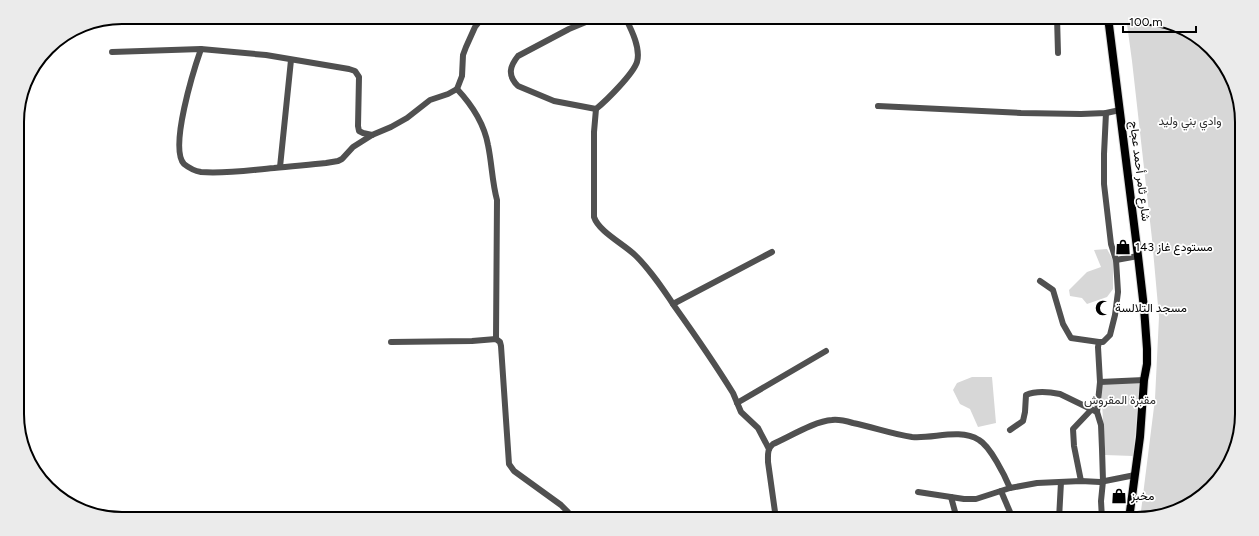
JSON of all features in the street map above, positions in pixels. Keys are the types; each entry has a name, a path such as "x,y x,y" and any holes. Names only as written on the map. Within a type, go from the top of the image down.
{"main road":[{"name":"شارع ثامر أحمد عجاج","path":"1109,24 1146,330 1147,364 1144,380 1140,438 1130,512"}],"street":[{"path":"201,49 190,83 184,112 180,141 183,163 200,172 235,172 338,161 353,147 372,135 407,118 430,100 448,94 457,89 462,76 463,55 477,24"},
{"path":"581,24 518,56 510,70 511,76 518,86 554,101 596,109"},
{"path":"628,24 635,39 637,61 632,70 615,91 596,109 594,132 594,217 596,223 637,256 655,278 734,393 743,414 758,428 769,449"},
{"path":"1057,24 1058,53"},
{"path":"112,52 201,49 248,53 349,69 355,71 359,77 359,131 372,135"},
{"path":"280,167 291,60"},
{"path":"457,89 465,97 481,121 488,144 493,185 497,200 496,340"},
{"path":"878,106 1081,114 1120,110"},
{"path":"1040,281 1053,290 1063,324 1071,338 1103,342 1110,335 1115,315 1118,292 1116,260 1111,244 1104,184 1106,112"},
{"path":"673,304 772,252"},
{"path":"1116,260 1138,256"},
{"path":"391,342 472,342 496,340 500,342 509,464 514,471 561,505 568,512"},
{"path":"1081,481 1074,446 1073,429 1094,411 1100,382 1098,373 1099,342"},
{"path":"737,403 826,351"},
{"path":"1100,382 1144,380"},
{"path":"1010,430 1023,421 1026,412 1026,395 1030,393 1060,394 1094,411 1101,425 1103,481 1102,512"},
{"path":"775,512 768,462 769,449 773,444 818,423 832,420 859,424 900,435 914,437 954,435 974,438 984,444 1000,468 1010,488"},
{"path":"918,492 976,499 1010,488 1038,483 1103,481 1135,475"},
{"path":"1059,512 1061,482"},
{"path":"1001,491 1010,512"},
{"path":"951,497 955,512"}],"green space":[{"name":"وادي بني وليد","path":"1127,24 1144,24 1163,27 1186,37 1197,44 1215,62 1222,73 1232,96 1235,122 1235,414 1230,446 1215,474 1192,496 1169,507 1144,512 1141,512 1155,399 1159,317 1152,239"},
{"path":"1107,249 1113,260 1113,289 1107,297 1087,304 1082,298 1070,296 1069,290 1087,272 1101,267 1094,250"},
{"path":"972,377 992,377 996,423 978,427 970,409 960,404 953,390 957,383"},
{"name":"مقبرة المقروش","path":"1110,381 1140,381 1133,456 1105,455 1101,385"}],"place":[{"name":"مستودع غاز 143","path":"1123,247"},
{"name":"مسجد التلالسة","path":"1103,308"},
{"name":"مخبز","path":"1119,496"}]}
